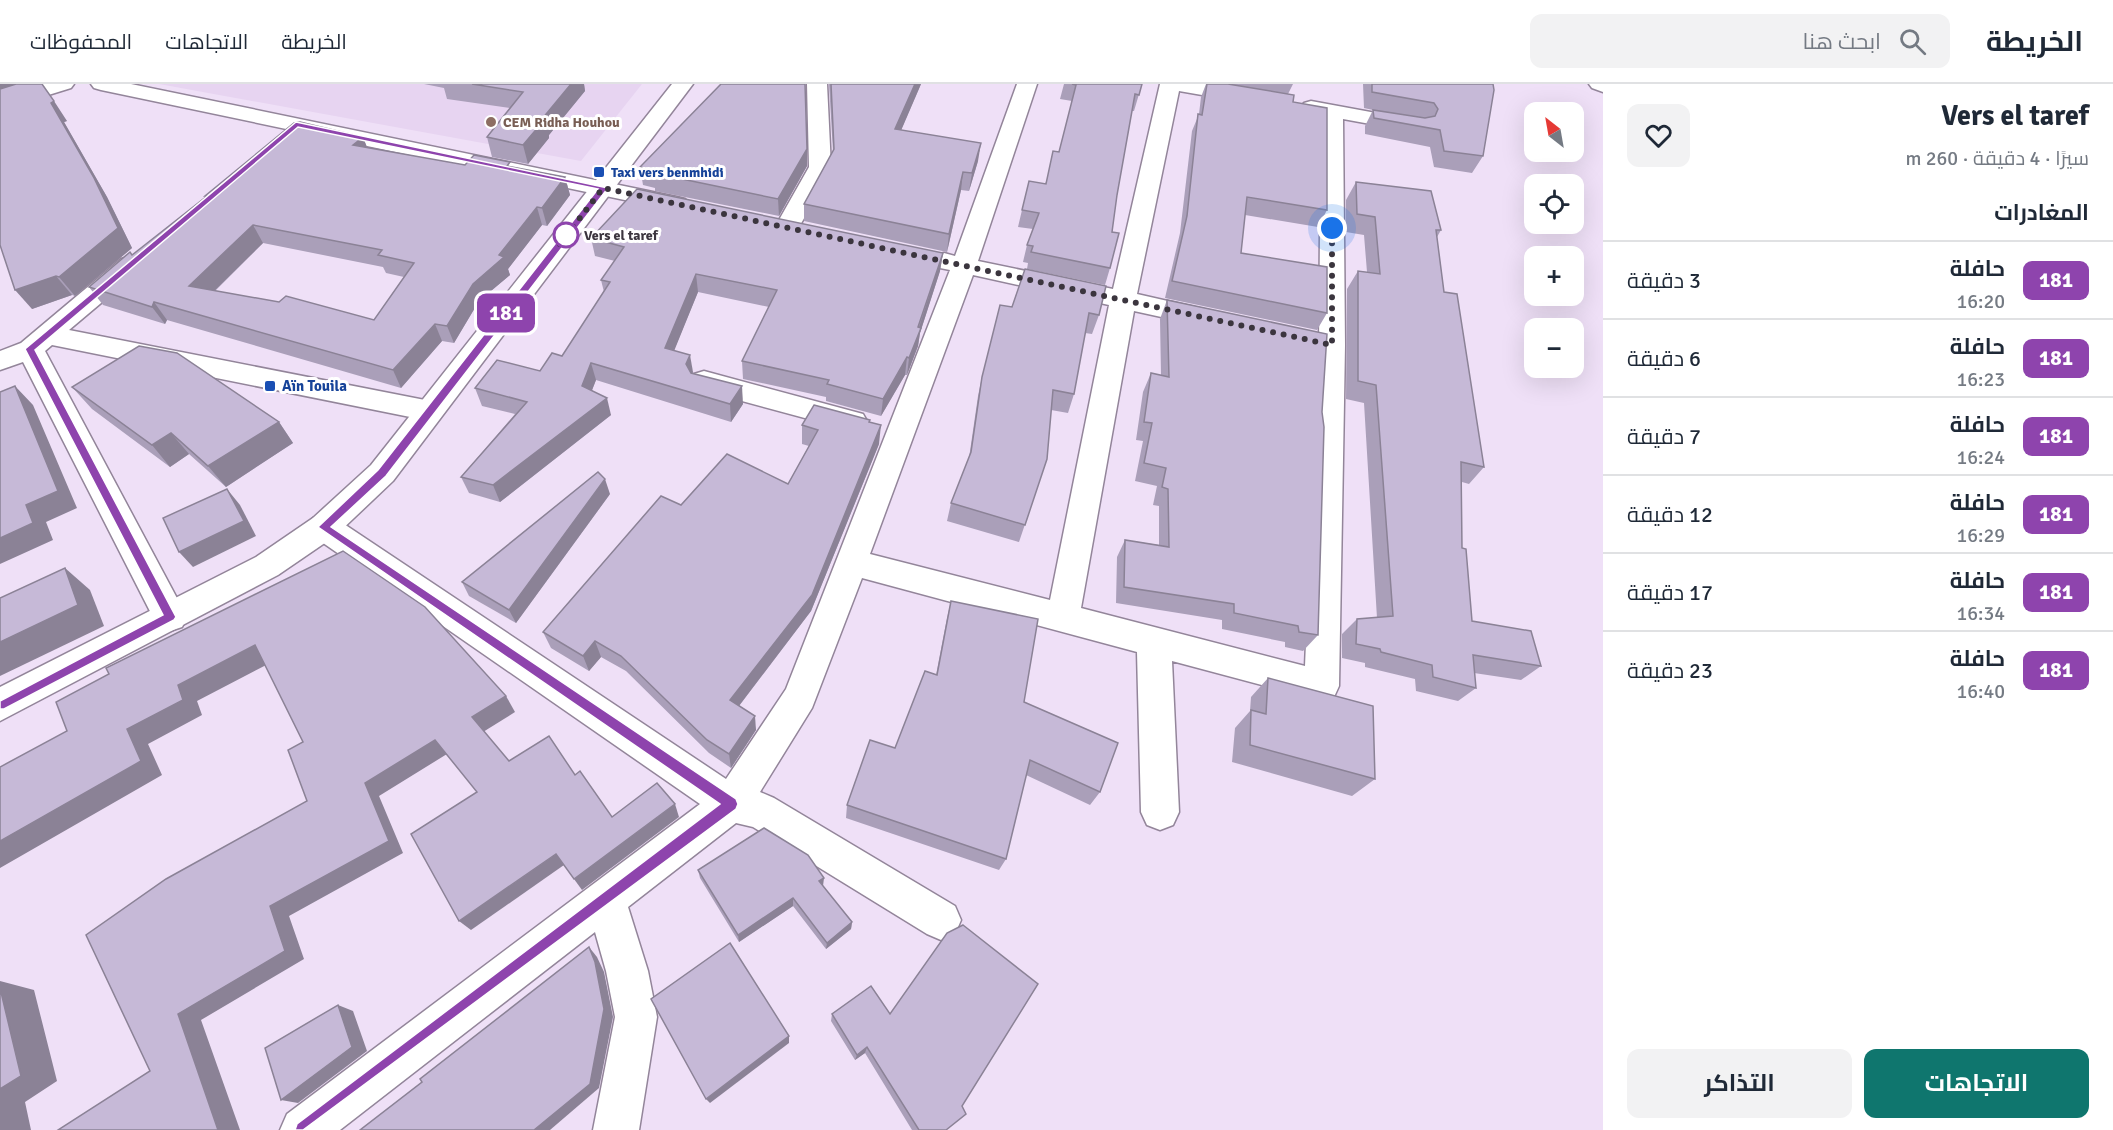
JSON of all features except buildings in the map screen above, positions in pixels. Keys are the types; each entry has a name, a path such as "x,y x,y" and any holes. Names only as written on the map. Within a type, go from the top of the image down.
{"street":[{"path":"0,104 64,84"},
{"path":"101,84 695,208"},
{"path":"0,705 267,566 324,527 382,473 683,84"},
{"path":"787,227 820,167 817,84"},
{"path":"303,1130 731,804 800,697 964,266 1027,84"},
{"path":"1063,618 1123,300 1172,84 1264,99"},
{"path":"1287,103 1416,126"},
{"path":"851,562 1322,686 1321,343 1332,111"},
{"path":"270,147 296,124"},
{"path":"0,361 39,342 145,252"},
{"path":"920,256 1228,322"},
{"path":"39,342 430,411"},
{"path":"39,342 170,617"},
{"path":"704,381 900,434"},
{"path":"324,527 731,804 761,811 941,920"},
{"path":"1154,642 1160,812"},
{"path":"606,899 627,971 636,1017 616,1130"}],"shaded area":[{"name":"CEM Ridha Houhou","path":"159,84 642,84 581,161"}],"bus line":[{"name":"181","path":"0,705 170,617 30,349 296,124 603,188 382,473 324,527 731,804 303,1130"}],"place":[{"name":"CEM Ridha Houhou","path":"491,122"},
{"name":"Taxi vers benmhidi","path":"599,172"},
{"name":"Vers el taref","path":"566,235"},
{"name":"Aïn Touila","path":"270,386"}],"route":[{"path":"566,235 560,244 603,188 1332,345 1332,228"}]}
